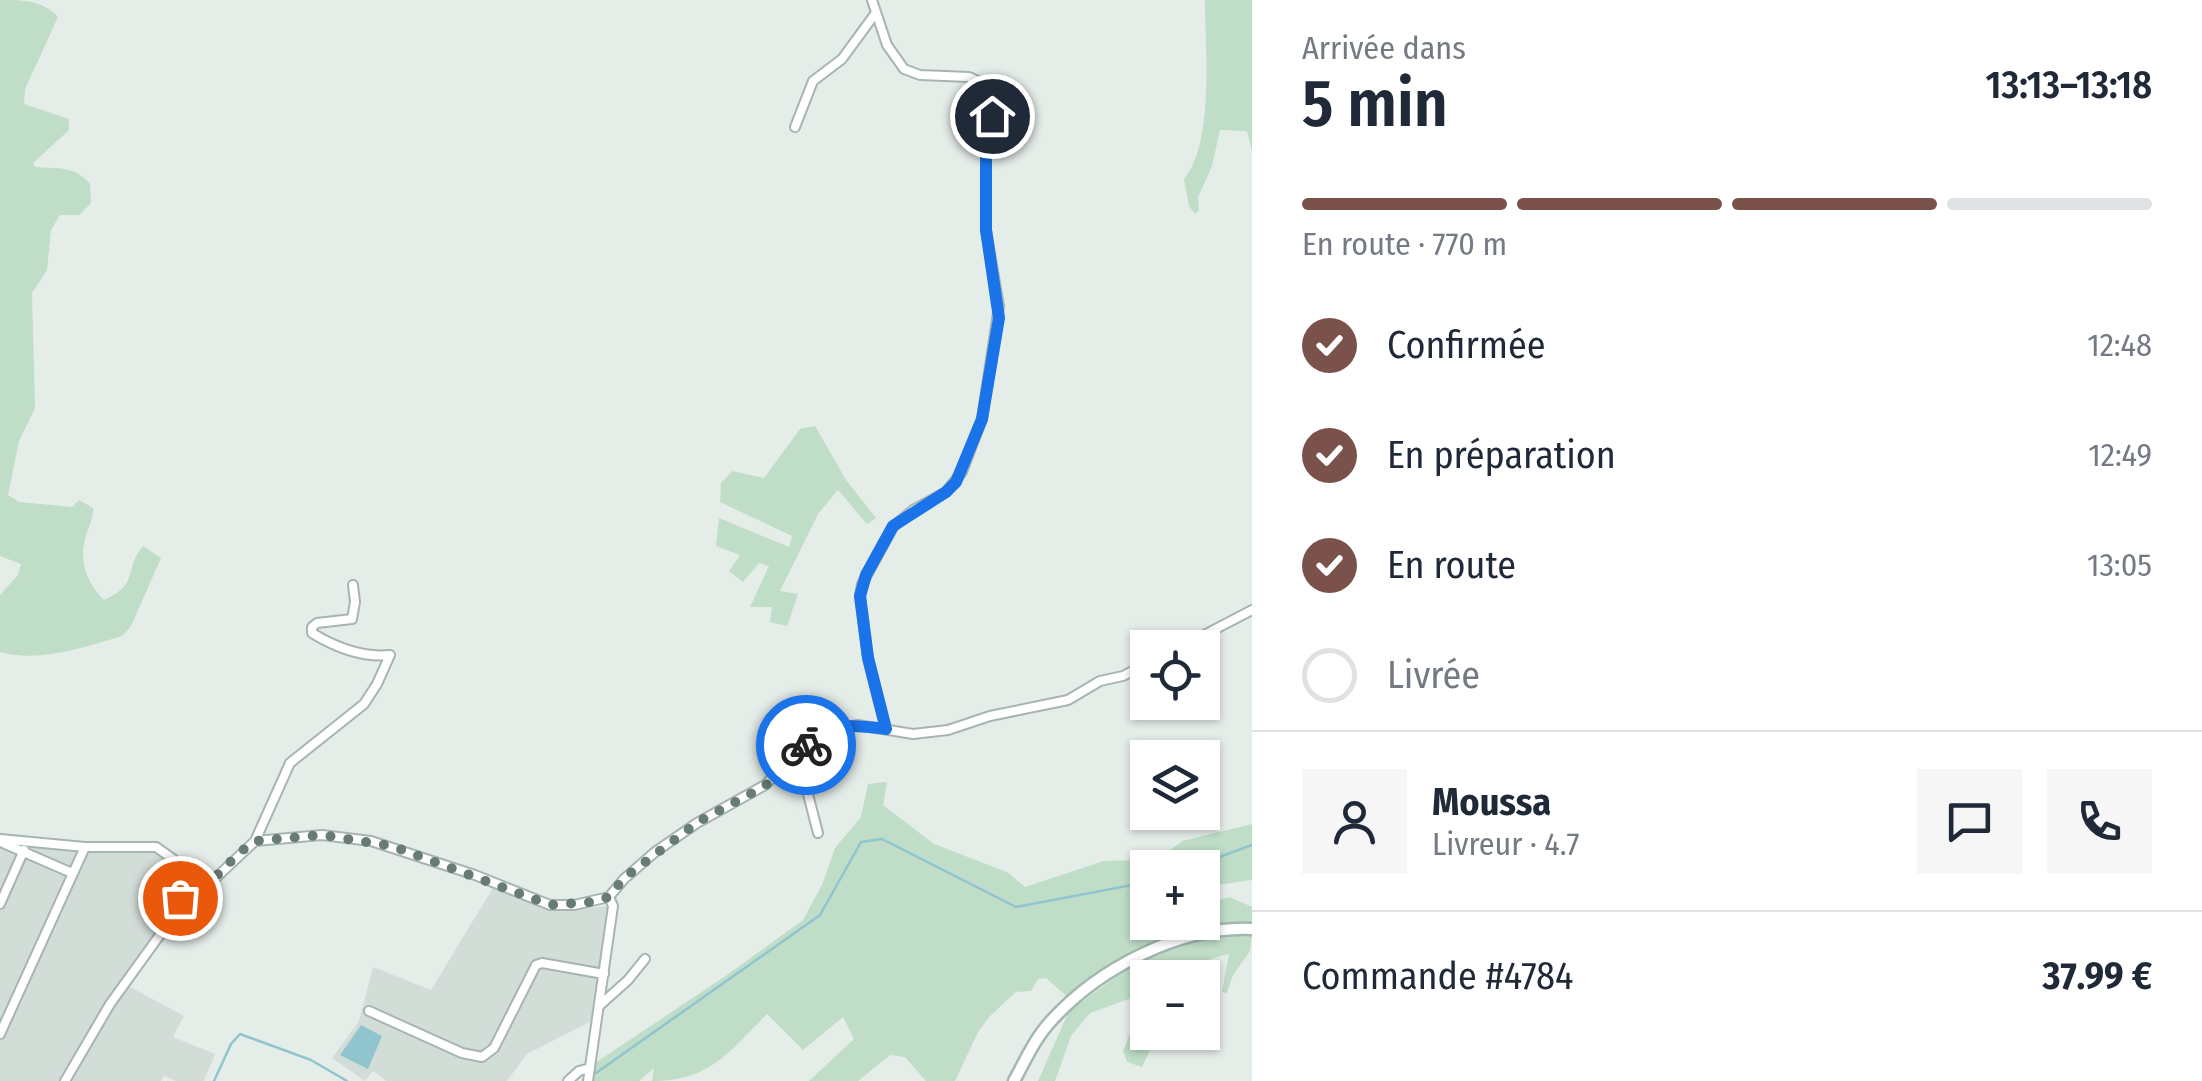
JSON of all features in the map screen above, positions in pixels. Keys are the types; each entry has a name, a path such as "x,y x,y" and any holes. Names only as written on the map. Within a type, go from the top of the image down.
{"street":[{"path":"872,0 892,55 904,68 920,75 970,76 982,82 990,94 993,108 986,154 986,230 999,306 982,419 962,472 946,492 893,526 862,584 866,645 886,729"},
{"path":"795,127 813,81 842,59 875,14"},
{"path":"65,1081 110,1004 187,898 203,892 255,841 290,763 364,704 378,684 390,655 366,654 331,645 312,633 316,623 352,619 356,602 353,584"},
{"path":"1214,630 1252,610"},
{"path":"255,841 322,835 371,841 550,905 574,905 609,897 624,878 656,852 698,822 765,786 810,740 835,727 858,725 930,734 990,716 1068,700 1100,681 1130,672"},
{"path":"793,758 802,771 818,833"},
{"path":"0,841 156,847 172,858 187,898"},
{"path":"0,841 72,872"},
{"path":"0,904 34,841"},
{"path":"0,1034 86,847"},
{"path":"588,1081 613,906 609,897"},
{"path":"1014,1081 1049,1023 1109,973 1166,945 1195,936 1252,929"},
{"path":"599,1006 644,959"},
{"path":"369,1011 462,1053 482,1057 494,1048 536,965 542,962 604,974"},
{"path":"568,1081 579,1071 590,1068"}],"shaded area":[{"path":"0,844 150,850 166,858 176,877 176,894 169,913 121,982 184,1016 173,1037 215,1054 204,1081 176,1081 164,1076 161,1081 0,1081"},
{"path":"497,881 552,909 616,905 602,1012 527,1054 507,1081 386,1081 373,1071 365,1081 332,1058 359,1021 373,967 431,990"}],"green space":[{"path":"0,0 39,4 58,17 25,89 24,104 69,119 69,130 33,163 35,167 78,174 90,184 91,203 79,215 60,215 51,230 47,270 32,293 35,408 19,441 8,495 19,502 72,507 79,500 93,508 83,560 92,585 104,600 123,588 143,546 161,558 131,626 122,636 30,656 0,652 0,595 18,575 21,564 0,556"},
{"path":"1205,0 1252,0 1252,151 1247,131 1220,130 1195,214 1189,206 1184,179 1194,163 1204,119"},
{"path":"815,426 846,480 876,518 867,524 838,490 818,514 780,591 798,594 787,626 770,622 772,607 750,607 769,566 759,563 743,582 729,571 740,555 716,546 719,518 789,547 792,536 720,502 721,483 732,471 764,478 800,429"},
{"path":"887,782 883,805 934,844 1007,872 1025,887 1104,861 1130,860 1130,940 1174,940 1130,960 1069,998 1046,978 1038,979 1031,991 1016,992 978,1032 955,1081 926,1081 905,1057 890,1055 858,1081 809,1081 854,1039 843,1017 803,1050 767,1014 717,1062 689,1076 652,1081 654,1068 639,1081 592,1081 595,1063 803,920 823,883 835,848 861,817 868,784"},
{"path":"1252,824 1252,880 1220,885 1220,850 1170,850 1182,841"},
{"path":"1230,897 1252,907 1252,923 1220,926 1220,900"},
{"path":"1252,935 1250,951 1233,975 1227,993 1222,992 1229,954 1209,960 1145,960 1203,940 1220,940 1220,937"},
{"path":"1130,968 1130,999 1090,1013 1071,1036 1055,1081 1038,1081 1069,1011"},
{"path":"1130,1034 1130,1050 1150,1050 1142,1067 1127,1062 1123,1051"}],"water":[{"path":"361,1025 382,1036 368,1069 340,1055"}],"waterway":[{"path":"596,1073 820,915 861,842 882,839 1016,907 1130,885"},
{"path":"1220,857 1252,845"},
{"path":"214,1081 231,1044 240,1034 311,1060 347,1081"}],"way so far":[{"path":"180,898 180,902 189,904 255,841 322,835 392,846 550,905 592,902 609,897 624,878 698,822 765,786 806,745"}],"route":[{"path":"806,745 835,727 886,729 868,658 862,584 893,526 956,482 982,419 999,318 986,230 986,154 992,116"}]}
